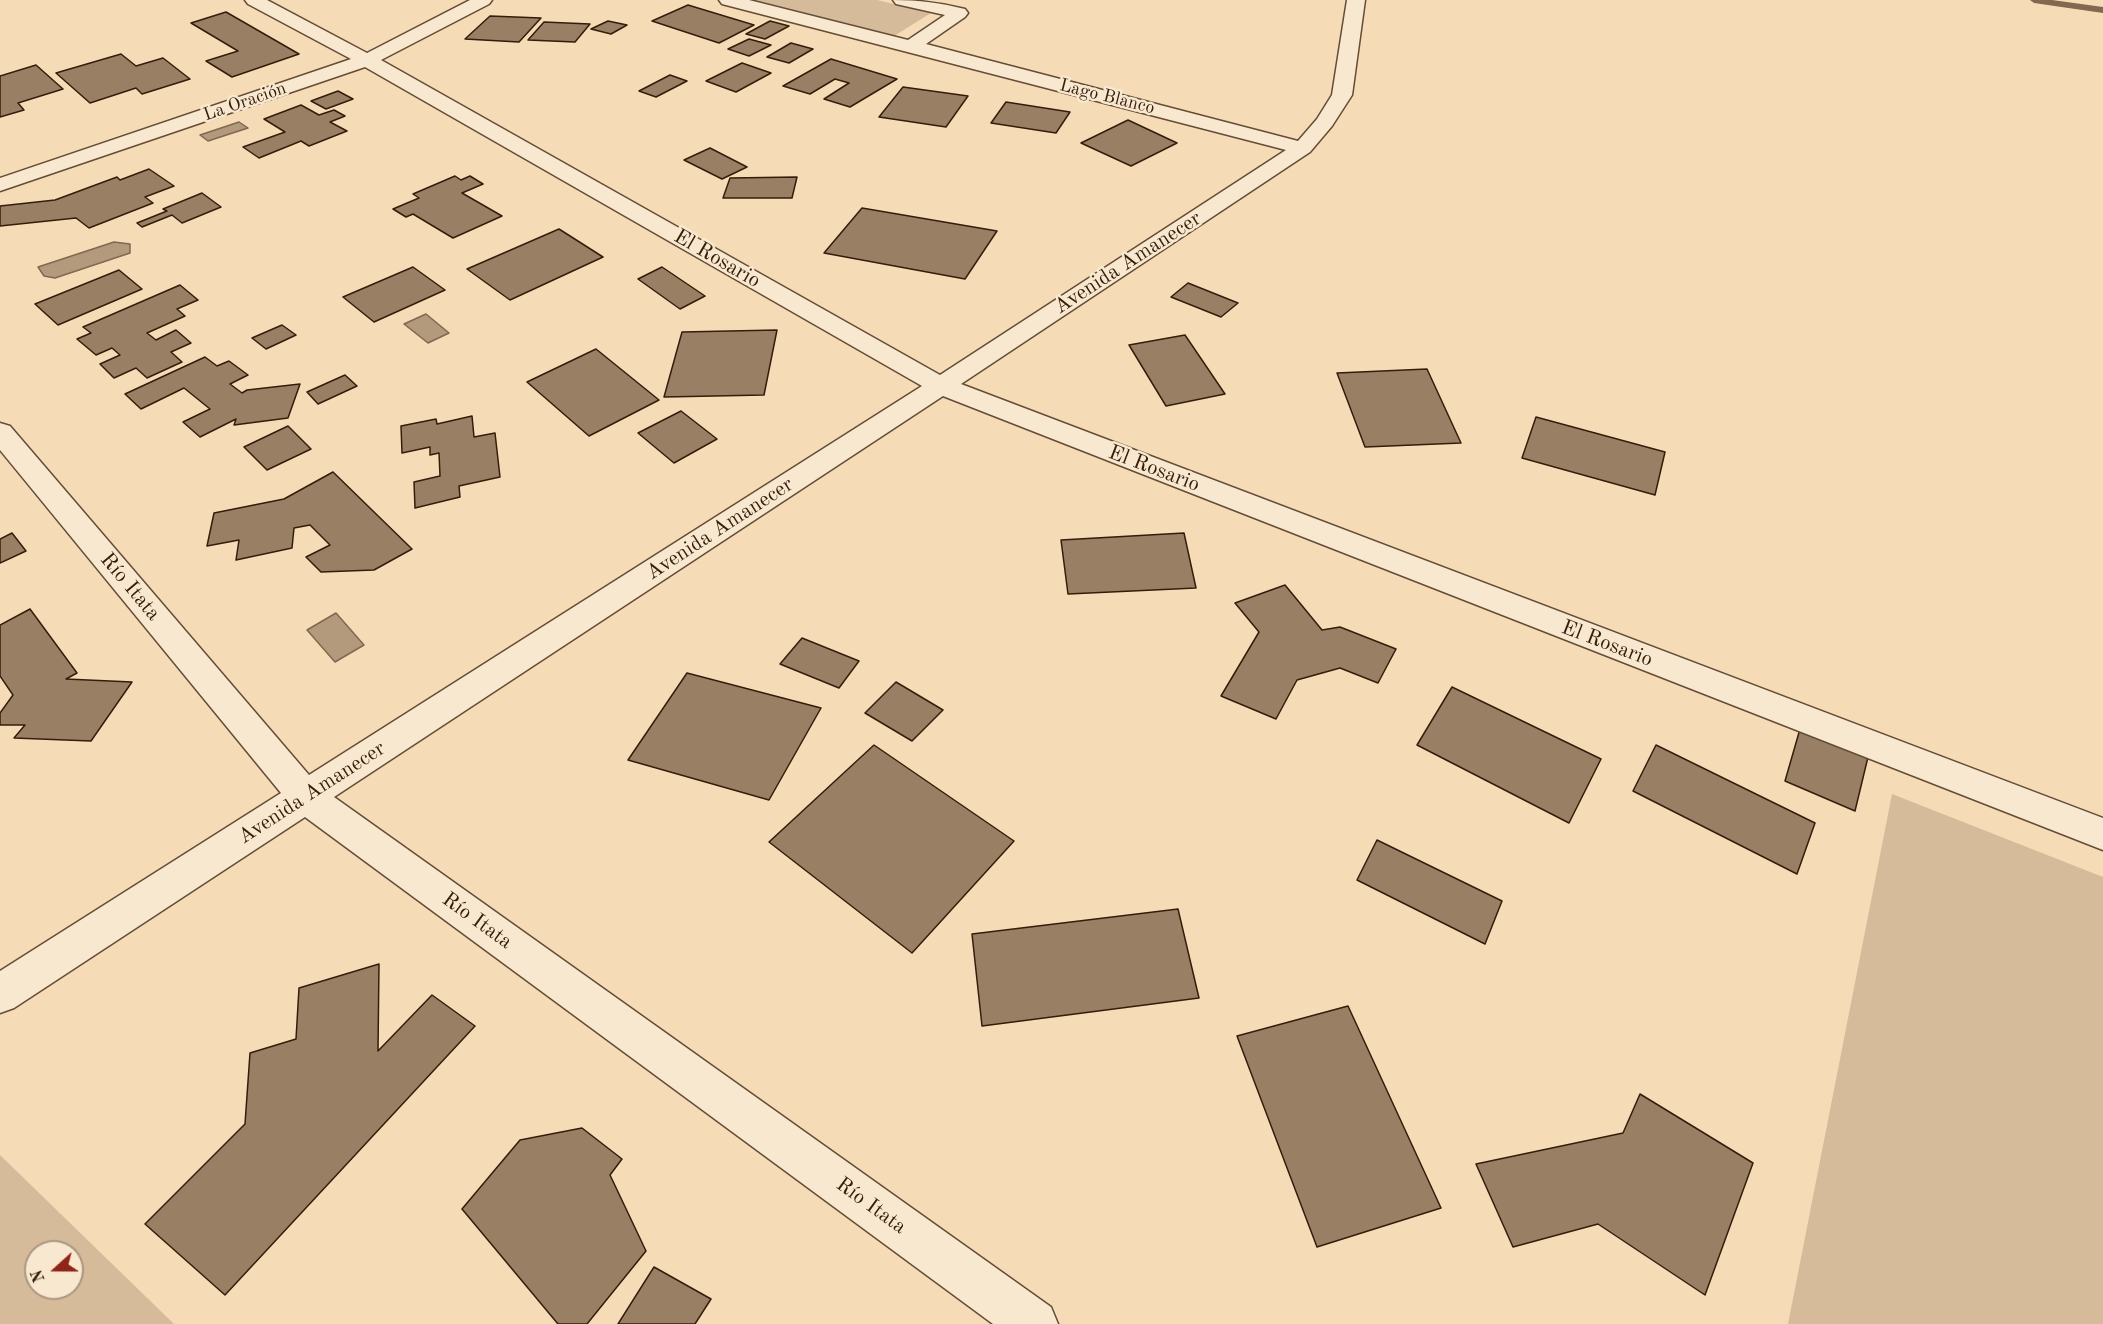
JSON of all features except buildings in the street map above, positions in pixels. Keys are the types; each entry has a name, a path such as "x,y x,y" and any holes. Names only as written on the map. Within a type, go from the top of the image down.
{"street":[{"name":"El Rosario","path":"254,0 367,60 941,386 2103,834"},
{"name":"La Oración","path":"0,184 367,60 483,0"},
{"name":"Lago Blanco","path":"728,0 1303,148"},
{"path":"902,0 959,13 911,46"},
{"name":"Avenida Amanecer","path":"0,994 941,386 1303,148 1342,95 1356,0"},
{"name":"Río Itata","path":"0,432 306,797 1034,1324"}],"shaded area":[{"path":"748,0 877,0 931,13 894,36"},
{"path":"239,122 248,128 208,141 200,135"},
{"path":"114,242 130,244 130,253 55,278 44,276 38,267"},
{"path":"426,314 449,333 428,343 404,324"},
{"path":"336,613 364,645 335,662 307,630"},
{"path":"1892,794 2103,877 2103,1324 1788,1324"},
{"path":"0,1155 174,1324 0,1324"}],"waterway":[{"path":"2034,0 2103,10"}]}
